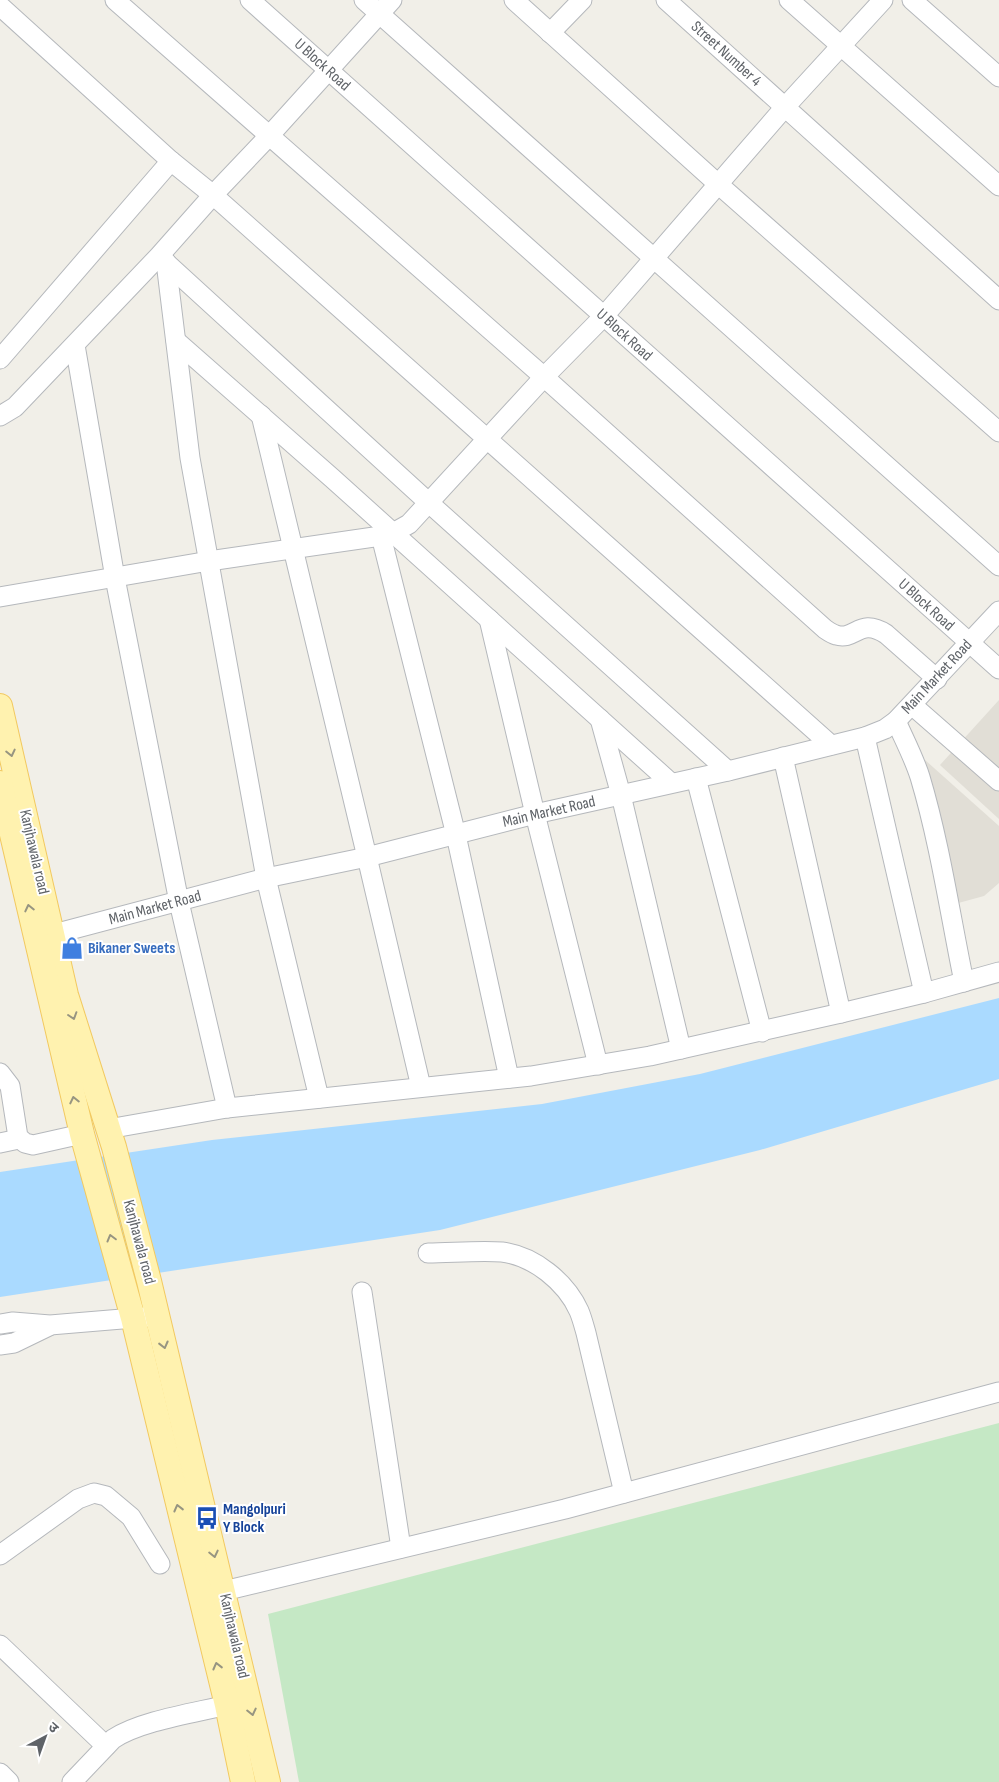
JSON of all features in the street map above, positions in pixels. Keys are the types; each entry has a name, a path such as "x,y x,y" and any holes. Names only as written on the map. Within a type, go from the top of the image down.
{"main road":[{"name":"Kanjhawala road","path":"0,706 84,1141 133,1318 227,1705 243,1782"},
{"name":"Kanjhawala road","path":"0,783 45,937 66,995 111,1138 149,1280 268,1782"}],"street":[{"path":"115,0 544,377 825,629 836,636 844,636 867,627 877,628 937,679"},
{"name":"U Block Road","path":"250,0 999,669"},
{"path":"364,0 999,566"},
{"path":"0,416 15,407 75,344 162,259 213,195 392,0"},
{"path":"514,0 718,184 999,432"},
{"path":"550,33 582,0"},
{"name":"Street Number 4","path":"666,0 999,300"},
{"path":"789,0 999,186"},
{"path":"0,597 209,561 387,534 409,524 544,377 604,316 785,107 883,0"},
{"path":"912,0 999,77"},
{"path":"0,6 171,161 213,195 831,745"},
{"path":"0,358 171,161"},
{"path":"162,259 176,341 190,458 266,878 318,1098"},
{"path":"162,259 428,502 728,771"},
{"path":"176,341 261,415 387,534 489,619 671,783"},
{"path":"75,344 115,578 179,902 227,1108"},
{"path":"261,415 367,857 420,1088"},
{"path":"387,534 456,835 508,1078"},
{"name":"Main Market Road","path":"45,937 266,878 367,857 535,814 728,771 865,737 885,729 896,721 999,611"},
{"path":"489,619 535,814 598,1065"},
{"path":"912,705 999,781"},
{"path":"600,719 621,795 681,1049"},
{"path":"896,721 912,754 934,830 964,982"},
{"path":"865,737 924,993"},
{"path":"783,757 841,1014"},
{"path":"696,778 762,1032"},
{"path":"111,1138 227,1108 531,1076 598,1065 841,1014 999,972"},
{"path":"0,1073 10,1086 18,1137 25,1144 84,1141"},
{"path":"0,1142 19,1139"},
{"path":"428,1253 502,1252 522,1257 538,1265 566,1292 578,1310 586,1333 624,1493"},
{"path":"362,1292 401,1548"},
{"path":"0,1324 13,1322 50,1325 157,1316"},
{"path":"0,1346 14,1343 50,1325"},
{"path":"200,1596 624,1493 999,1392"},
{"path":"0,1555 78,1499 94,1493 106,1496 131,1516 160,1564"},
{"path":"0,1645 106,1746"},
{"path":"72,1782 120,1734 132,1729 227,1705"},
{"path":"0,1773 9,1782"}],"shaded area":[{"path":"999,700 999,819 940,765"},
{"path":"925,760 999,826 999,883 984,896 951,905 915,770"}],"green space":[{"path":"999,1423 999,1782 299,1782 268,1614"}],"water":[{"path":"999,998 999,1079 760,1150 440,1230 0,1297 0,1172 212,1140 542,1104 700,1074"}],"place":[{"name":"Bikaner Sweets","path":"72,948"},
{"name":"Mangolpuri Y Block","path":"207,1518"}]}
